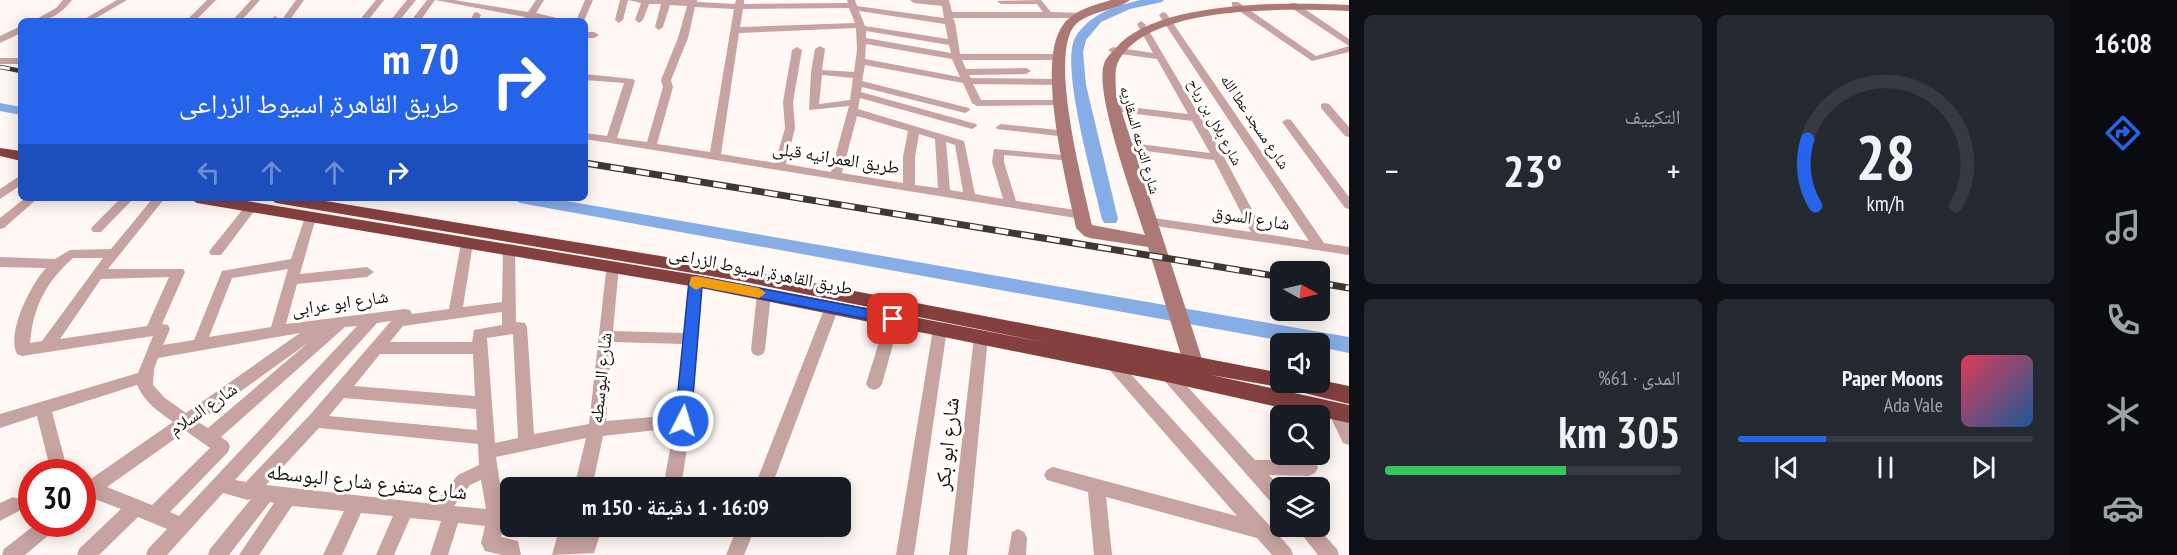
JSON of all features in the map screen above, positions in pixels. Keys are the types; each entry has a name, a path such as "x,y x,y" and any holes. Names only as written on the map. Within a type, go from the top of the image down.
{"highway":[{"path":"0,152 18,155"},
{"path":"0,165 18,168"},
{"name":"طريق القاهرة, اسيوط الزراعى","path":"214,201 310,217 336,215 740,275 1193,362 1270,383"},
{"name":"طريق القاهرة, اسيوط الزراعى","path":"287,201 336,215 467,243 696,281 1167,374 1270,386"},
{"name":"طريق القاهرة, اسيوط الزراعى","path":"1302,393 1345,407"}],"street":[{"path":"43,18 59,10 68,0"},
{"path":"90,18 123,0"},
{"path":"193,18 212,0"},
{"path":"239,18 256,0"},
{"path":"280,18 300,0"},
{"path":"366,17 380,0"},
{"path":"397,18 412,0"},
{"path":"417,18 431,0"},
{"path":"439,0 505,18 509,0"},
{"path":"530,18 540,0"},
{"path":"581,18 589,0"},
{"path":"619,20 624,0"},
{"path":"632,0 853,4 950,18 1082,15"},
{"path":"914,0 946,2 956,57 976,102 979,104 1061,103"},
{"path":"1124,0 1082,15 1068,26 1058,57 1058,82 1084,228 1090,232 1154,242"},
{"path":"639,20 646,1"},
{"path":"659,27 667,1"},
{"path":"1001,1 1039,2 1049,15"},
{"path":"651,147 668,87 666,80 684,38 693,2"},
{"path":"715,156 739,3"},
{"path":"1297,3 1349,43"},
{"path":"1160,57 1113,50 1124,36 1141,24 1163,15 1196,8 1235,4 1297,3 1349,8"},
{"path":"836,176 856,93 861,61 862,40 853,4"},
{"path":"1235,4 1315,59 1345,51 1349,62"},
{"name":"شارع مسجد عطا الله","path":"1163,15 1320,247"},
{"name":"شارع بلال بن رباح","path":"1141,24 1218,157 1260,237"},
{"path":"736,30 860,26 953,44"},
{"path":"0,40 18,31"},
{"path":"862,40 956,57 1058,57"},
{"path":"820,49 813,108 856,93 965,110"},
{"path":"780,167 790,128 788,102 797,50"},
{"name":"شارع الترعه السقاريه","path":"1113,50 1106,70 1106,82 1147,221 1193,362"},
{"path":"0,60 18,60"},
{"path":"861,61 964,76 1058,82"},
{"path":"964,76 1026,71"},
{"path":"816,72 856,93 914,129 960,143 970,197"},
{"path":"588,77 630,82 611,140"},
{"path":"856,93 972,126"},
{"path":"1324,106 1349,134"},
{"path":"1113,108 1196,118"},
{"path":"1287,122 1349,205"},
{"path":"1001,127 1067,134"},
{"path":"909,187 909,157 914,129"},
{"name":"طريق العمرانيه قبلى","path":"588,136 1082,215"},
{"path":"940,137 944,193"},
{"path":"1124,145 1218,157"},
{"path":"1011,204 998,162 998,151 1071,158"},
{"path":"0,195 18,180"},
{"path":"0,225 28,201"},
{"path":"97,229 125,201"},
{"path":"47,346 97,274 157,201"},
{"path":"216,252 251,207"},
{"path":"277,331 310,217"},
{"name":"شارع السوق","path":"1147,221 1349,251"},
{"path":"455,314 467,243"},
{"path":"509,250 509,329"},
{"path":"0,262 114,254"},
{"path":"65,259 33,294 29,304 22,350 158,329"},
{"path":"199,345 227,274 297,262"},
{"name":"شارع البوسطه","path":"586,477 597,428 612,266"},
{"path":"97,274 178,272 158,329 145,377 145,385 152,398 215,443"},
{"path":"292,280 367,272"},
{"path":"674,477 683,421 696,281"},
{"path":"758,350 764,294"},
{"path":"399,321 509,306"},
{"path":"766,477 832,307"},
{"name":"شارع ابو عرابى","path":"153,353 277,331 405,314 257,493 217,555"},
{"path":"155,555 373,318"},
{"path":"874,384 893,319"},
{"path":"155,515 215,443 342,322"},
{"name":"شارع السلام","path":"96,486 324,324"},
{"path":"377,348 478,341 509,329 521,328 526,443"},
{"path":"905,555 940,329"},
{"path":"605,336 691,339"},
{"name":"شارع ابو بكر","path":"958,555 981,337"},
{"path":"478,341 487,453 500,507"},
{"path":"1112,363 1284,555"},
{"path":"1167,374 1270,489"},
{"path":"0,421 145,377"},
{"path":"341,391 484,403"},
{"path":"1345,407 1349,438"},
{"path":"44,409 56,459"},
{"path":"315,421 487,453 597,428 683,421"},
{"path":"439,555 445,513 464,480 487,453"},
{"path":"1250,467 1309,468 1308,465"},
{"path":"1053,475 1262,531"},
{"name":"شارع متفرع شارع البوسطه","path":"220,485 288,497 500,520"},
{"path":"1096,487 1103,555"},
{"path":"96,495 136,507 182,526"},
{"path":"248,555 288,497"},
{"path":"332,555 356,504"},
{"path":"86,555 136,507"},
{"path":"385,555 405,509"},
{"path":"500,526 491,544 511,547 512,555"},
{"path":"10,555 33,537"},
{"path":"565,541 587,547 590,537"},
{"path":"735,555 742,537"},
{"path":"1314,537 1330,555"}],"waterway":[{"path":"1110,219 1079,85 1077,52 1080,40 1097,20 1127,6 1158,0"},
{"path":"0,107 18,110"},
{"path":"537,201 1349,345"}],"railway":[{"path":"0,67 18,70"},
{"path":"588,163 1270,275"},
{"path":"1330,285 1349,288"}],"slow traffic":[{"path":"696,285 696,281 759,293"}],"route":[{"path":"683,421 696,281 893,319"}]}
